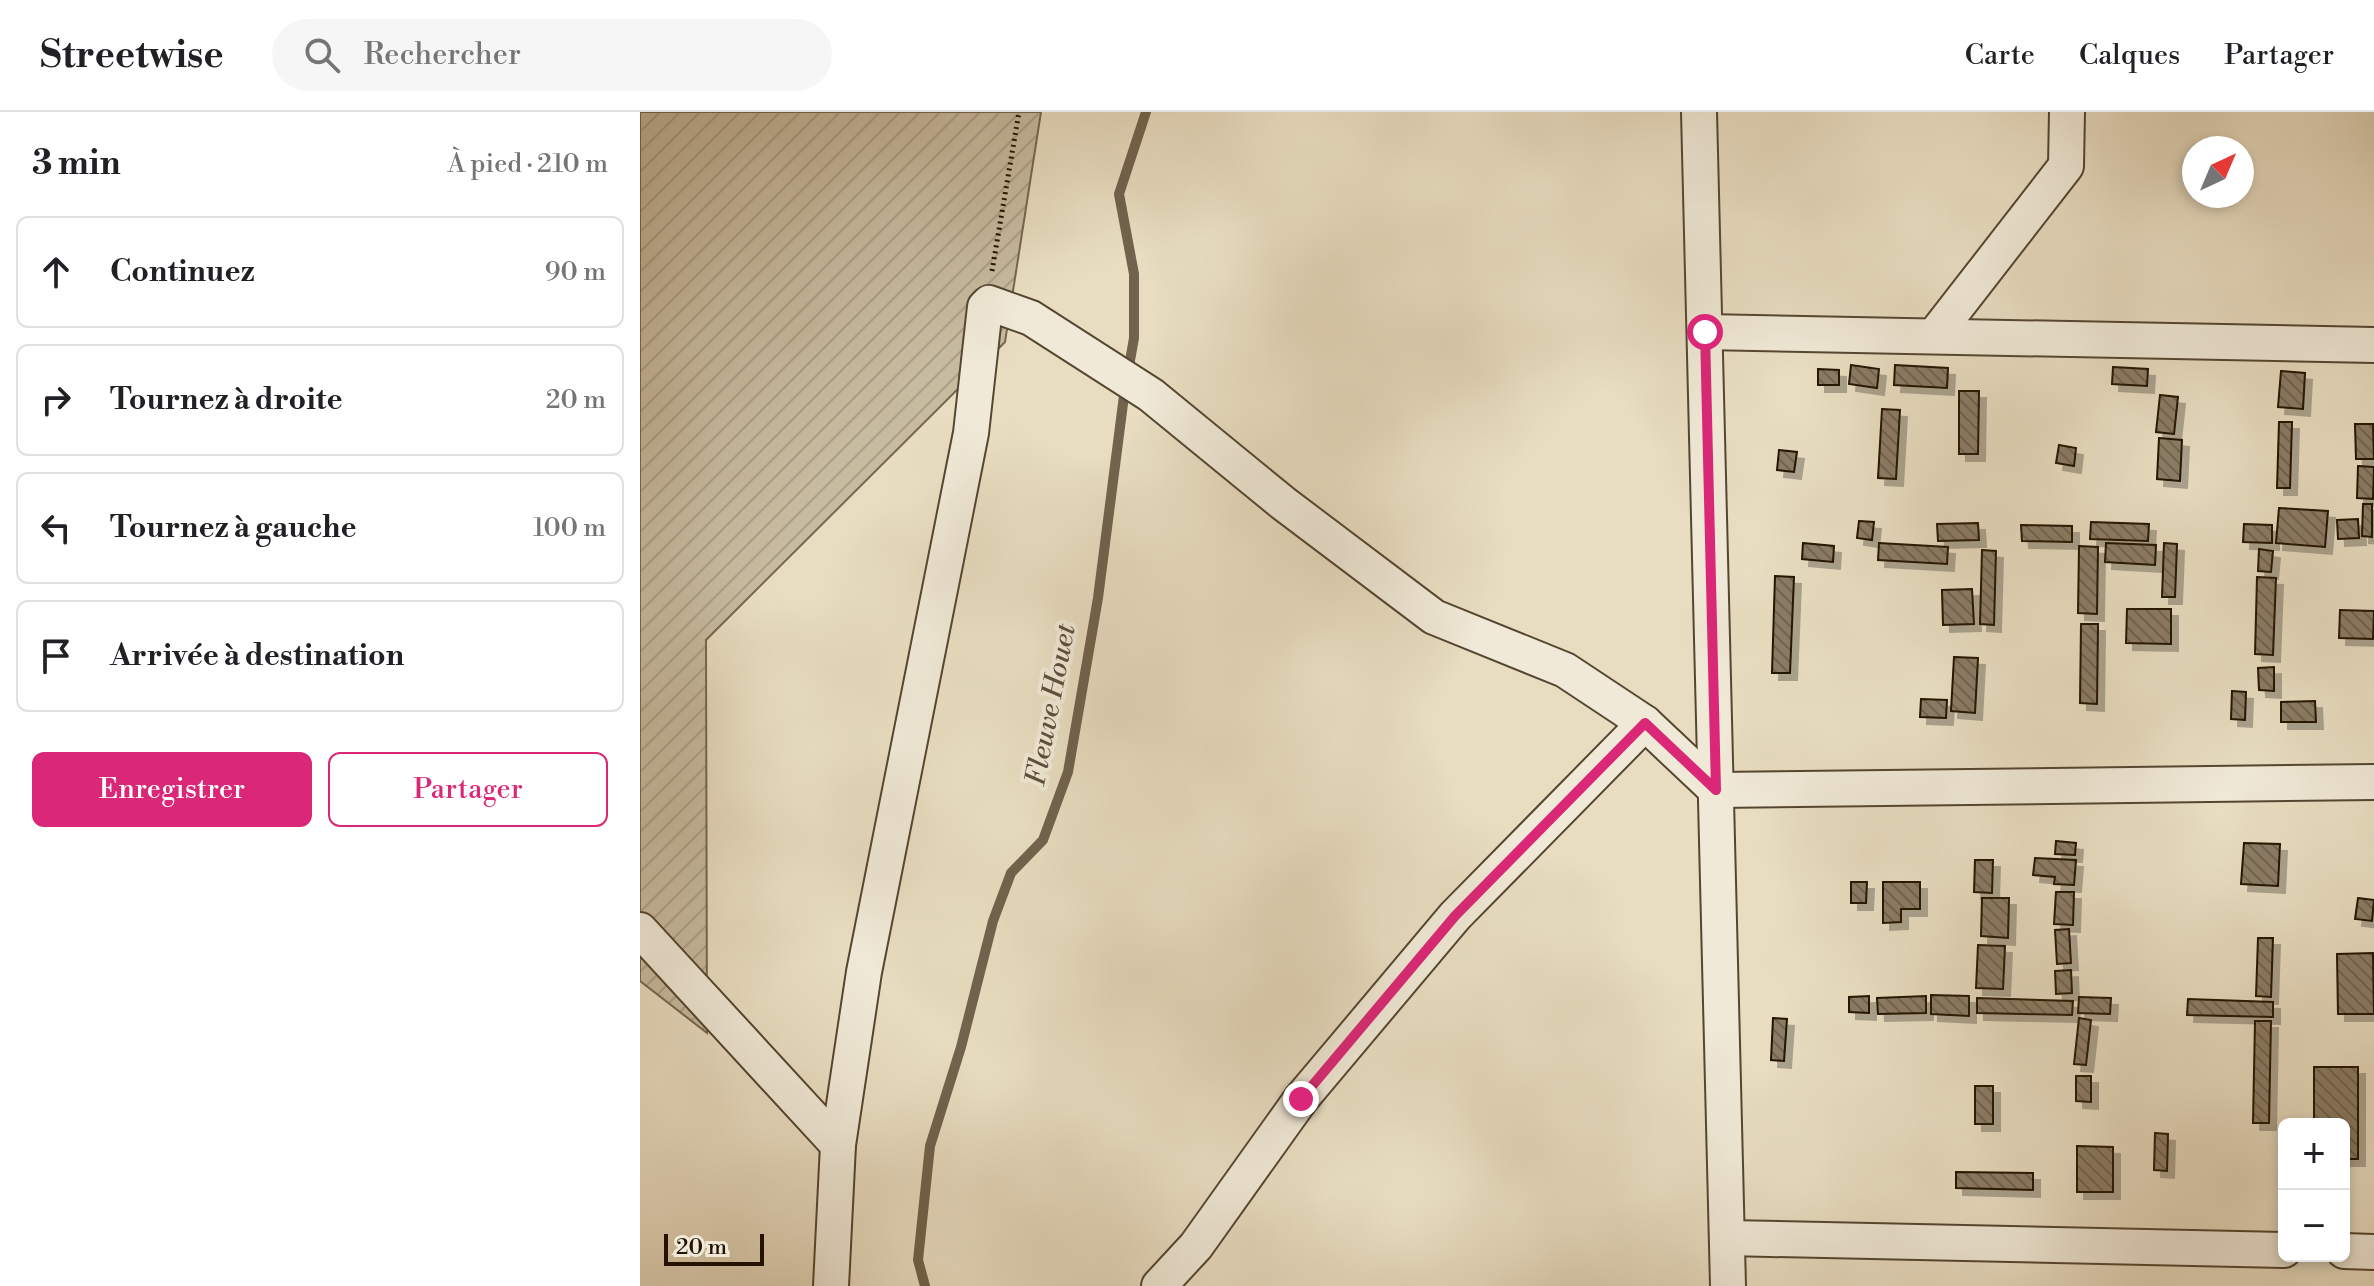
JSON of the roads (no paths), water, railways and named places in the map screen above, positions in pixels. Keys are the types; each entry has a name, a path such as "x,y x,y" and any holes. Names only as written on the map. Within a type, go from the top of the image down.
{"street":[{"path":"1699,112 1728,1286"},
{"path":"1934,336 2066,166 2067,112"},
{"path":"831,1286 838,1145 864,972 971,433 985,307 993,303 1031,318 1151,395 1283,503 1434,617 1565,670 1645,723 1716,790 2374,782"},
{"path":"1705,332 2374,345"},
{"path":"1159,1286 1196,1246 1301,1099 1455,916 1645,723"},
{"path":"640,930 838,1145"},
{"path":"1728,1238 2278,1250"},
{"path":"2350,1251 2374,1252"}],"waterway":[{"name":"Fleuve Houet","path":"1128,372 1134,338 1134,274 1119,194 1146,112"},
{"name":"Fleuve Houet","path":"925,1286 918,1260 930,1146 961,1047 993,921 1011,873 1043,840 1068,772 1098,598 1125,388"}]}
